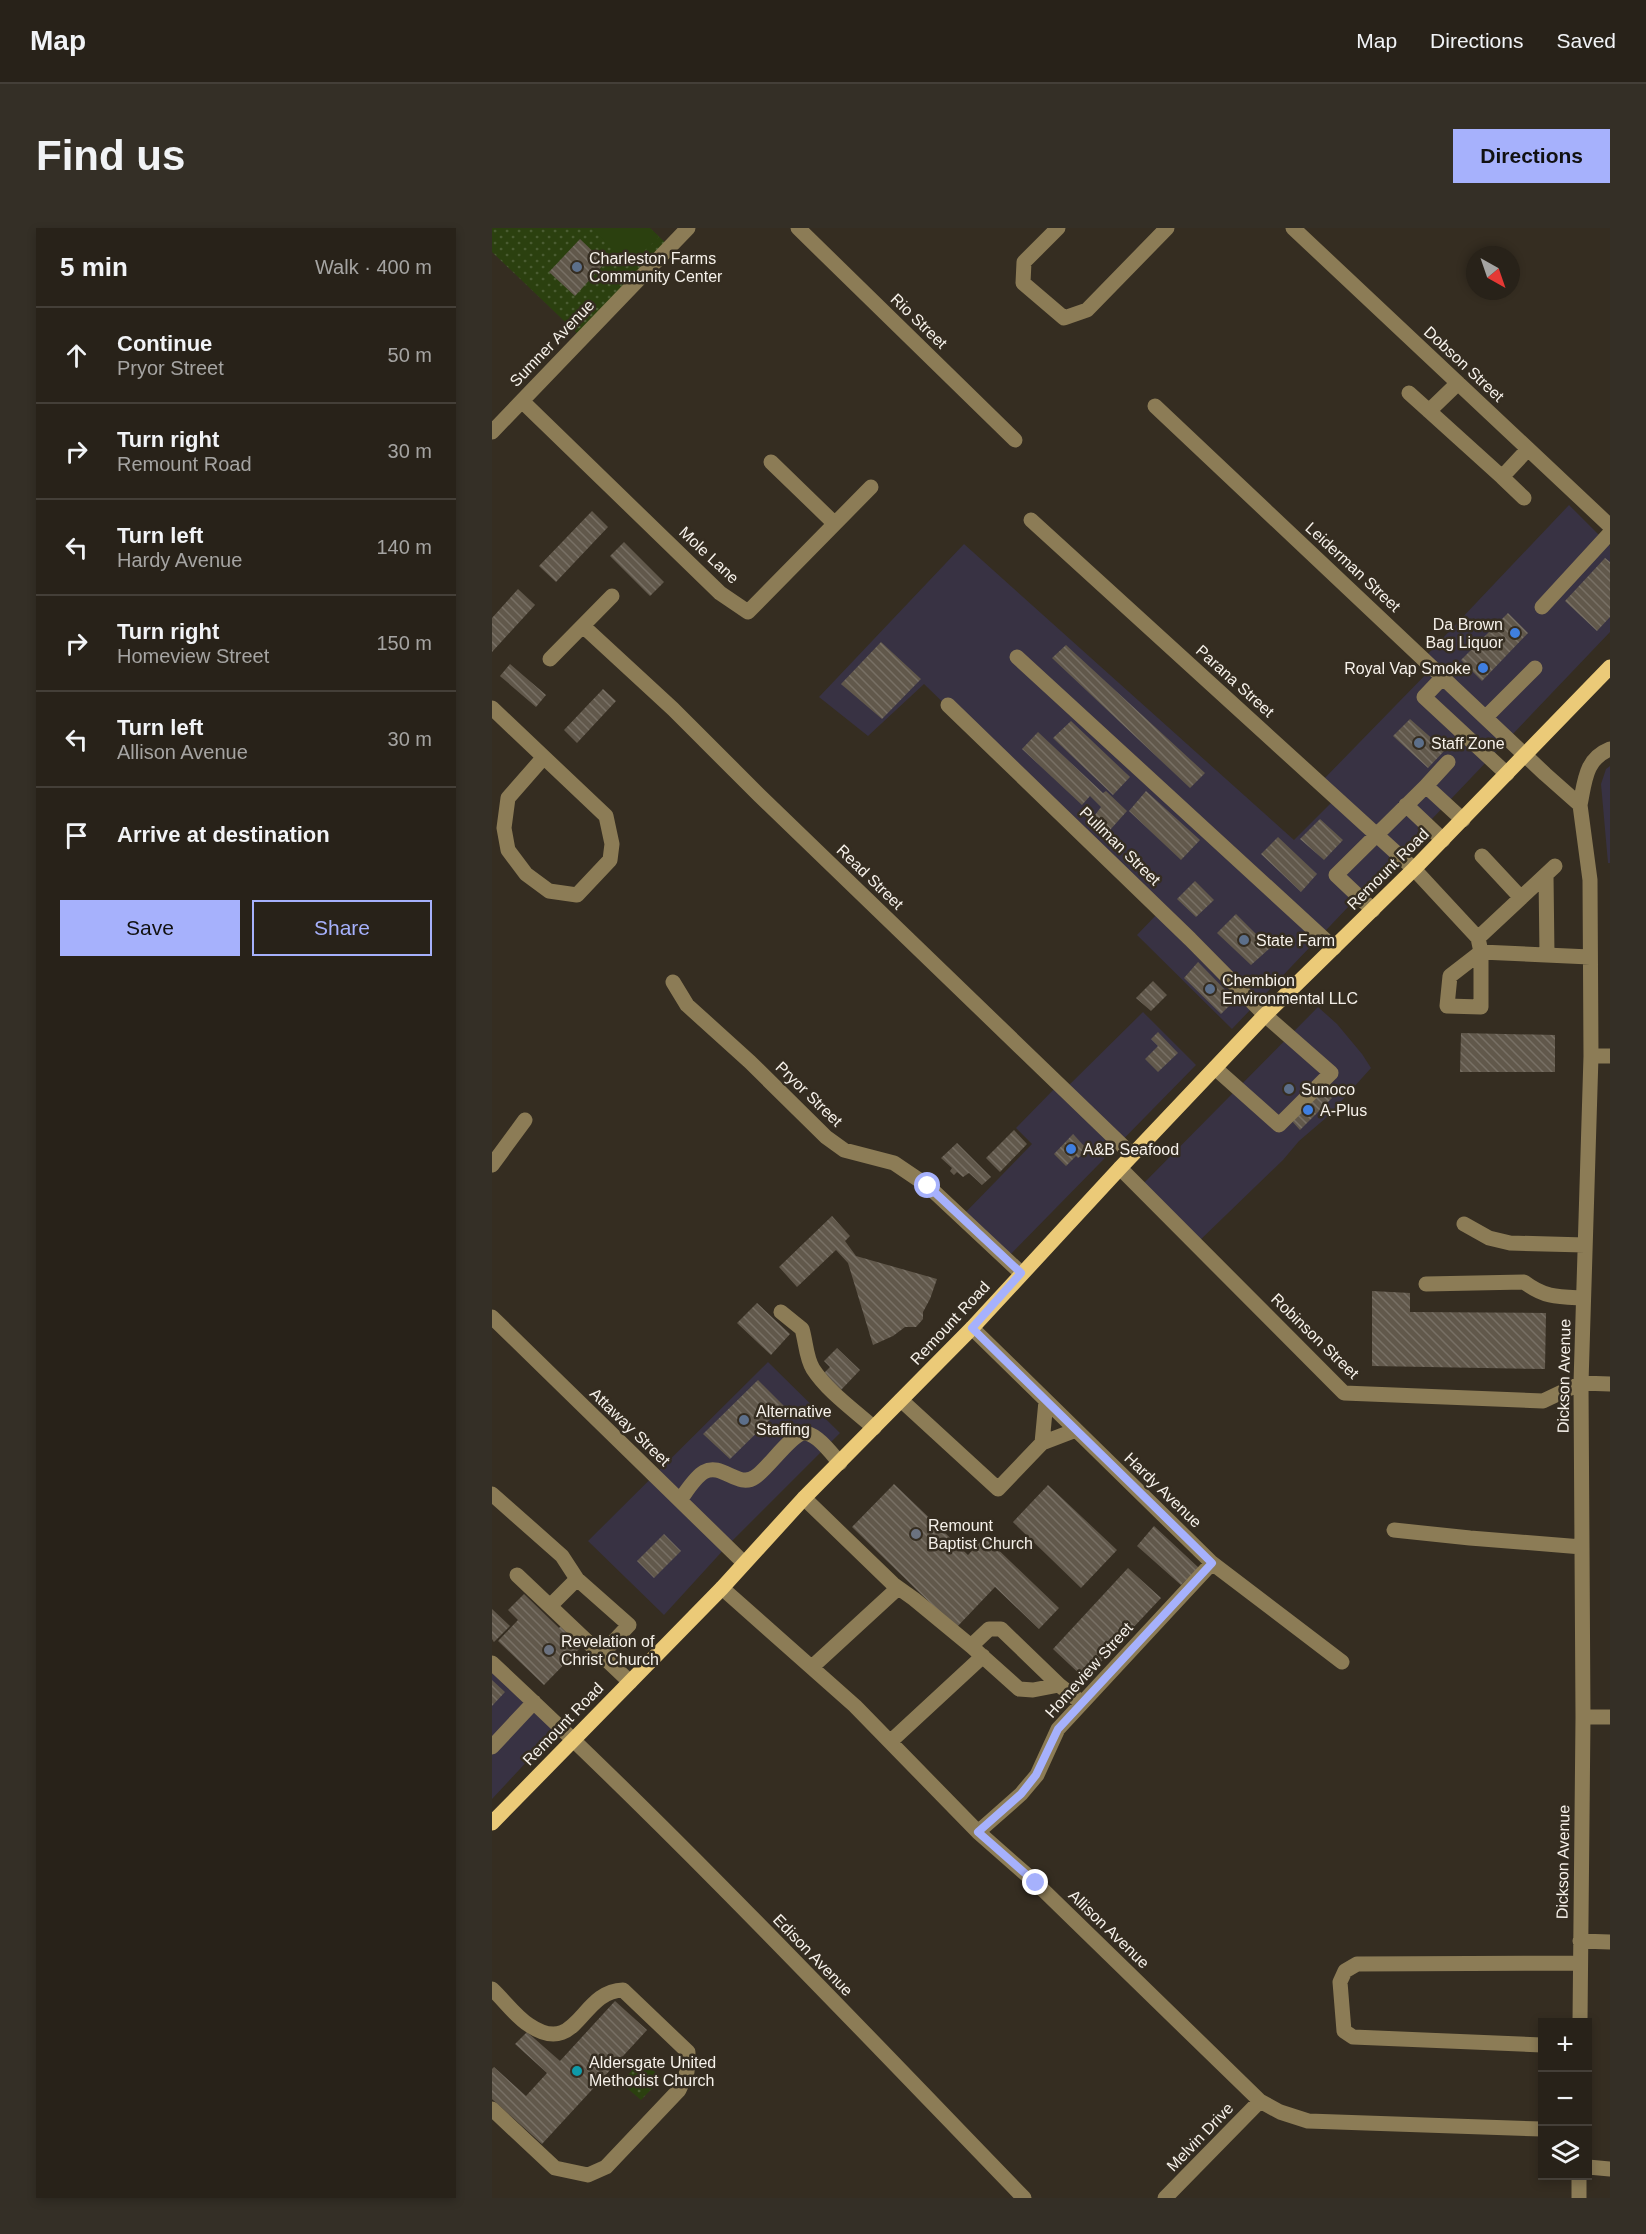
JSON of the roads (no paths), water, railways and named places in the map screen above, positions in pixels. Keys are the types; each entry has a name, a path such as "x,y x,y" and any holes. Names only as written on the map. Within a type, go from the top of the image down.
{"main road":[{"name":"Remount Road","path":"492,1823 722,1588 743,1562 804,1498 972,1328 1021,1273 1265,1015 1443,840 1610,667"}],"street":[{"name":"Sumner Avenue","path":"492,432 688,228"},
{"name":"Rio Street","path":"798,228 1015,440"},
{"path":"1058,228 1024,262 1023,283 1064,318 1087,310 1167,228"},
{"name":"Dobson Street","path":"1293,228 1610,526"},
{"path":"1430,411 1458,383"},
{"path":"1409,393 1524,498"},
{"name":"Mole Lane","path":"522,401 720,593 748,612 871,486"},
{"name":"Leiderman Street","path":"1155,406 1526,754"},
{"path":"1502,477 1528,449"},
{"path":"771,462 834,523"},
{"name":"Parana Street","path":"1031,520 1414,869 1480,945"},
{"path":"1542,607 1610,532"},
{"path":"550,659 612,596"},
{"name":"Read Street","path":"583,626 673,709 1132,1155"},
{"path":"1017,657 1334,948"},
{"path":"1486,717 1535,668"},
{"path":"1443,677 1424,697 1506,774"},
{"name":"Pullman Street","path":"948,705 1190,939 1265,1015 1331,1073 1279,1125 1215,1068"},
{"path":"492,708 606,816 612,844 610,860 577,895 549,891 526,874 508,850 504,828 508,798 543,758"},
{"name":"Dickson Avenue","path":"1580,2018 1583,1717 1581,1383 1591,1056 1590,880 1580,805 1587,769 1594,758 1610,749"},
{"path":"1526,754 1580,805"},
{"path":"1373,910 1336,875 1448,762"},
{"path":"1426,786 1463,819"},
{"path":"1406,805 1443,840"},
{"path":"1482,856 1521,898"},
{"path":"1480,945 1521,898 1550,870 1547,955"},
{"path":"1480,945 1547,955 1590,957"},
{"name":"Pryor Street","path":"673,982 687,1005 750,1062 826,1137 844,1150 894,1163 928,1186 1021,1273"},
{"path":"1591,1056 1610,1056"},
{"path":"492,1165 525,1120"},
{"name":"Robinson Street","path":"1120,1168 1344,1394 1543,1401 1581,1383 1610,1384"},
{"path":"1464,1224 1489,1238 1510,1243 1585,1245"},
{"path":"1426,1284 1524,1282 1534,1290 1550,1297 1584,1298"},
{"path":"781,1312 802,1329 813,1369 874,1428"},
{"name":"Attaway Street","path":"492,1317 743,1562"},
{"name":"Hardy Avenue","path":"972,1328 1212,1563 1342,1662"},
{"path":"901,1400 998,1490 1042,1443 1076,1430"},
{"path":"1042,1443 1046,1401"},
{"path":"680,1500 702,1473 714,1470 743,1481 752,1479 764,1471 796,1435 804,1432 815,1437 840,1462"},
{"path":"492,1494 562,1556 577,1578 629,1625 602,1655"},
{"path":"804,1498 898,1588 983,1656 1019,1689 1033,1690 1059,1684"},
{"path":"1394,1530 1582,1547"},
{"name":"Homeview Street","path":"978,1832 1021,1794 1036,1775 1058,1729 1212,1563"},
{"path":"517,1575 630,1682"},
{"path":"550,1606 577,1578"},
{"name":"Allison Avenue","path":"722,1588 855,1706 978,1832 1036,1883 1260,2101 1280,2112 1308,2121 1538,2128"},
{"path":"812,1667 898,1588"},
{"path":"971,1646 988,1629 1001,1629 1082,1703"},
{"path":"890,1742 983,1656"},
{"name":"Edison Avenue","path":"492,1663 574,1739 714,1878 1024,2198"},
{"path":"492,1747 534,1701"},
{"path":"1583,1717 1610,1717"},
{"path":"1580,1941 1610,1942"},
{"path":"1538,2045 1353,2037 1344,2031 1340,1982 1346,1971 1357,1964 1580,1963"},
{"path":"492,1989 527,2024 543,2033 556,2036 566,2032 610,1990 623,1990 688,2052 687,2072 679,2090 606,2167 588,2175 555,2168 492,2109"},
{"name":"Melvin Drive","path":"1165,2198 1260,2101"},
{"path":"1592,2167 1610,2169"},
{"path":"1579,2180 1579,2198"}],"place":[{"name":"Charleston Farms Community Center","path":"577,267"},
{"name":"Da Brown Bag Liquor","path":"1515,633"},
{"name":"Royal Vap Smoke","path":"1483,668"},
{"name":"Staff Zone","path":"1419,743"},
{"name":"State Farm","path":"1244,940"},
{"name":"Chembion Environmental LLC","path":"1210,989"},
{"name":"Sunoco","path":"1289,1089"},
{"name":"A-Plus","path":"1308,1110"},
{"name":"A&B Seafood","path":"1071,1149"},
{"name":"Alternative Staffing","path":"744,1420"},
{"name":"Remount Baptist Church","path":"916,1534"},
{"name":"Revelation of Christ Church","path":"549,1650"},
{"name":"Aldersgate United Methodist Church","path":"577,2071"}]}
